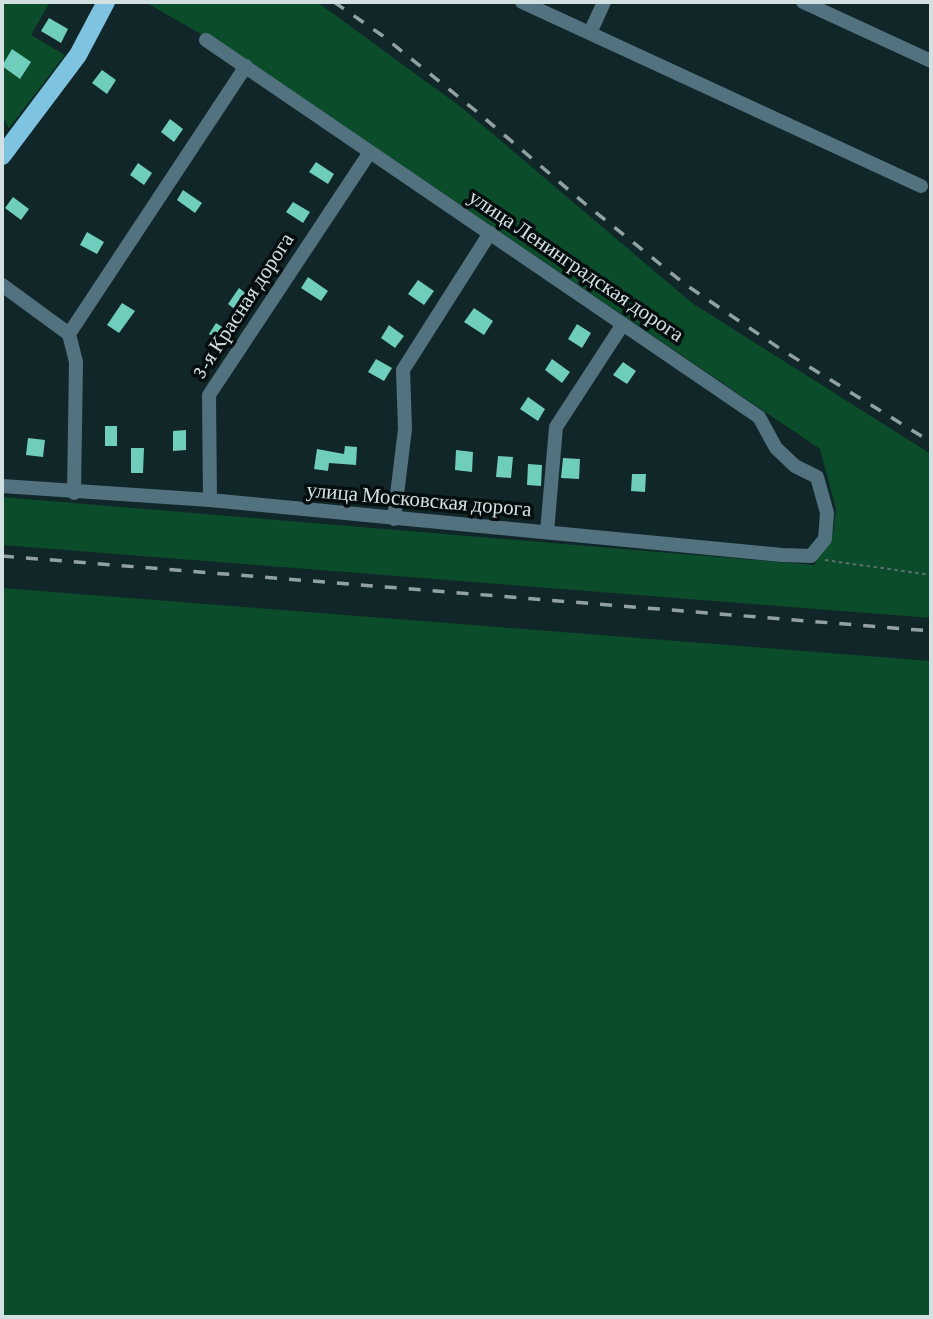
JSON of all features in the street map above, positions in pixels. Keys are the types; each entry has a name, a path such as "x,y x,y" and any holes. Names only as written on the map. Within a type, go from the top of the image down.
{"main road":[{"path":"2,156 78,55 106,2"}],"street":[{"path":"522,2 921,186"},
{"path":"590,33 604,2"},
{"path":"803,2 931,61"},
{"name":"улица Ленинградская дорога","path":"206,40 759,417 776,448 795,466 817,477 827,513 825,539 811,556"},
{"path":"69,334 246,66"},
{"name":"3-я Красная дорога","path":"210,500 209,395 370,152"},
{"path":"394,519 405,429 403,370 490,233"},
{"path":"2,285 69,334 76,362 74,493"},
{"path":"547,532 556,427 623,324"},
{"name":"улица Московская дорога","path":"2,486 74,493 210,500 811,556"}],"path":[{"path":"811,556 842,564 931,575"}],"green space":[{"path":"2,2 50,2 31,35 65,55 9,128 2,116"},
{"path":"145,2 317,2 461,107 692,303 931,454 931,618 2,545 2,497 814,565 833,534 836,509 820,449 248,61"},
{"path":"2,588 931,661 931,1317 2,1317"}],"building":[{"path":"49,18 68,29 61,43 41,31"},
{"path":"12,49 31,62 20,79 2,66"},
{"path":"102,70 116,80 107,94 92,83"},
{"path":"170,119 183,129 174,142 161,132"},
{"path":"316,162 334,174 328,184 309,172"},
{"path":"138,163 152,173 144,185 130,175"},
{"path":"183,190 202,203 195,213 177,200"},
{"path":"13,197 29,209 21,220 5,208"},
{"path":"293,202 310,212 303,223 286,212"},
{"path":"87,232 104,242 97,254 80,245"},
{"path":"308,277 328,291 321,301 301,288"},
{"path":"418,280 434,291 424,305 408,294"},
{"path":"239,288 252,298 241,314 228,304"},
{"path":"122,303 135,311 119,333 107,325"},
{"path":"474,308 493,321 484,335 464,322"},
{"path":"216,323 233,334 226,345 209,334"},
{"path":"577,324 591,333 582,348 568,339"},
{"path":"389,325 404,336 395,348 381,338"},
{"path":"376,359 392,368 384,381 368,372"},
{"path":"552,359 570,372 562,383 545,370"},
{"path":"623,362 636,371 627,384 613,375"},
{"path":"528,397 545,409 538,421 520,409"},
{"path":"105,426 117,426 117,446 105,446"},
{"path":"186,430 186,450 173,451 173,431"},
{"path":"28,438 45,440 43,457 26,455"},
{"path":"345,446 357,447 356,465 329,463 328,471 314,469 317,449 344,454"},
{"path":"131,448 144,448 143,473 131,473"},
{"path":"456,450 473,452 472,472 455,470"},
{"path":"498,456 513,457 511,478 496,477"},
{"path":"563,458 580,459 579,479 561,478"},
{"path":"528,464 542,465 541,486 527,485"},
{"path":"632,474 646,474 645,492 631,491"}],"railway":[{"path":"334,2 383,36 686,285 782,350 931,442"},
{"path":"2,556 931,631"}]}
